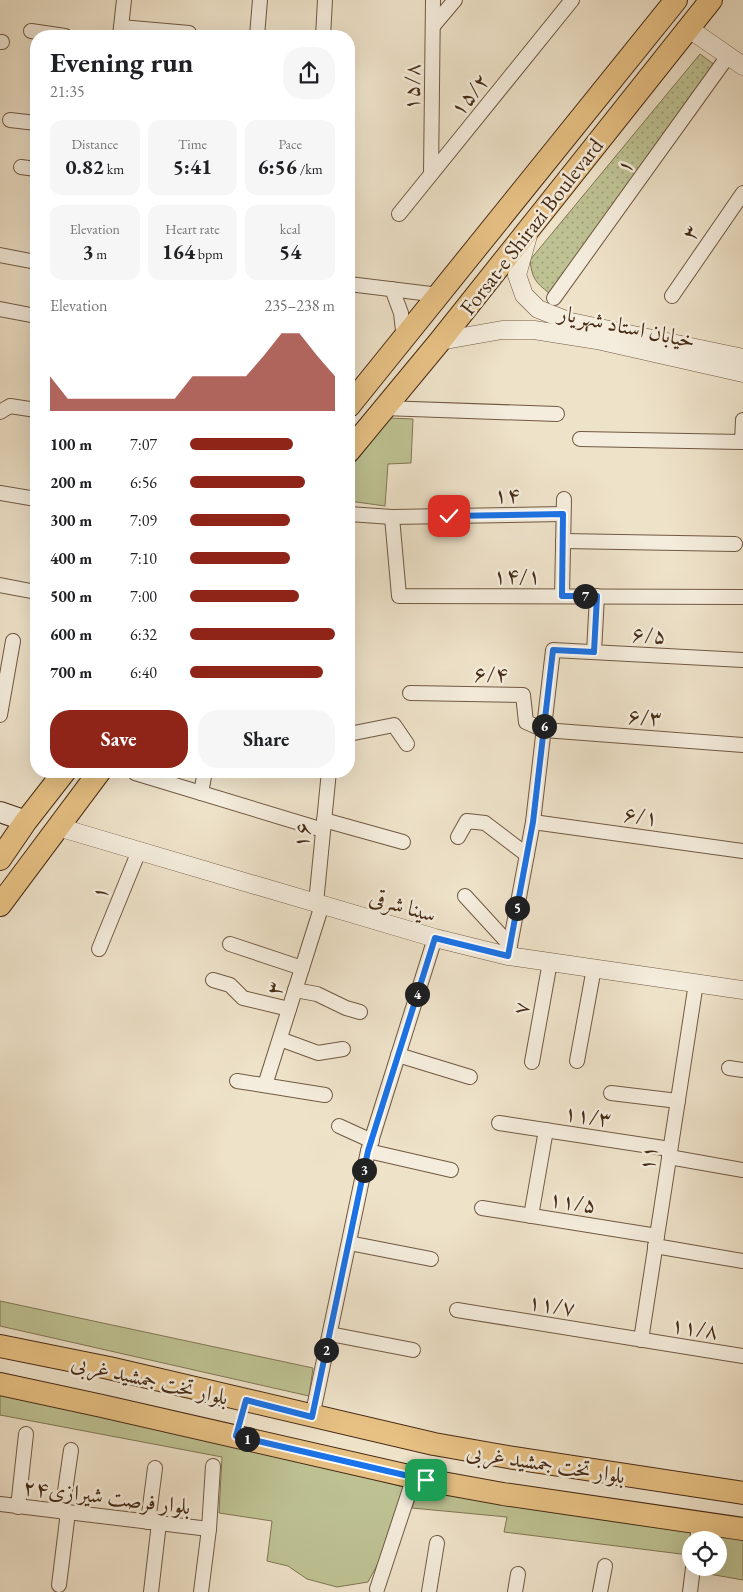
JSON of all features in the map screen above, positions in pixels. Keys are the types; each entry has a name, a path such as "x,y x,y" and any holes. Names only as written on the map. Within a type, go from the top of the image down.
{"main road":[{"name":"Forsat-e Shirazi Boulevard","path":"355,399 676,0"},
{"name":"Forsat-e Shirazi Boulevard","path":"355,443 440,341 711,0"},
{"path":"0,860 26,821 60,778"},
{"path":"0,905 95,778"},
{"path":"0,812 26,821"},
{"name":"بلوار تخت جمشید غربی","path":"0,1346 109,1368 434,1444 743,1493"},
{"name":"بلوار تخت جمشید غربی","path":"0,1384 414,1477 698,1531 743,1529"},
{"path":"236,1436 246,1400"}],"street":[{"path":"121,30 124,0"},
{"path":"258,30 260,0"},
{"path":"323,30 325,0"},
{"name":"۱۵/۸","path":"431,174 433,0"},
{"path":"433,26 455,0"},
{"name":"۱۵/۲","path":"399,214 572,0"},
{"path":"688,28 743,66"},
{"name":"۱","path":"554,298 728,56"},
{"path":"10,120 30,122"},
{"path":"21,167 30,168"},
{"name":"۳","path":"672,296 743,193"},
{"name":"خیابان استاد شهریار","path":"530,227 516,275 524,295 538,309 571,322 743,358"},
{"path":"0,255 30,261"},
{"path":"355,285 439,295"},
{"path":"392,289 402,313 404,339"},
{"path":"0,309 30,315"},
{"name":"خیابان استاد شهریار","path":"440,341 502,330 534,330 588,339 743,373"},
{"path":"383,408 557,414"},
{"path":"5,409 30,410"},
{"path":"580,439 742,442 743,420"},
{"path":"0,493 30,499"},
{"name":"۱۴","path":"355,515 392,518 563,507 563,541"},
{"name":"۱۴/۱","path":"392,518 399,596 743,597"},
{"path":"562,596 563,541 736,544"},
{"path":"0,585 30,591"},
{"path":"594,652 597,596"},
{"path":"0,715 13,641"},
{"name":"۶/۵","path":"544,730 553,650 743,660"},
{"name":"۶/۴","path":"410,693 523,695 526,722 544,730"},
{"path":"355,733 394,725 407,744"},
{"path":"509,950 533,822 544,730"},
{"name":"۶/۳","path":"544,730 743,745"},
{"path":"152,778 324,825 403,842"},
{"path":"201,793 204,778"},
{"name":"۱۶","path":"319,904 328,778"},
{"path":"458,837 467,821 485,822 527,856"},
{"name":"۶/۱","path":"533,822 743,850"},
{"name":"سینا شرقی","path":"58,828 435,938 509,950 550,962 743,990"},
{"name":"۱","path":"99,949 139,851"},
{"path":"465,896 509,950"},
{"name":"۳","path":"266,1085 302,968 319,904"},
{"path":"312,1417 370,1146 435,938"},
{"path":"230,944 302,968"},
{"name":"۷","path":"532,1062 550,962"},
{"path":"577,1060 594,968"},
{"path":"212,980 230,985 243,998 289,1009"},
{"name":"۱۱","path":"641,1340 696,983"},
{"path":"295,990 317,994 346,1008 360,1012"},
{"path":"280,1038 318,1053 343,1049"},
{"path":"398,1056 470,1077"},
{"path":"237,1081 325,1096"},
{"path":"611,1093 678,1101"},
{"name":"۱۱/۳","path":"499,1123 670,1153 743,1170"},
{"path":"339,1126 370,1146 451,1170"},
{"path":"531,1216 546,1130"},
{"name":"۱۱/۵","path":"482,1208 656,1241 743,1261"},
{"path":"349,1243 431,1259"},
{"name":"۱۱/۷","path":"456,1310 641,1340"},
{"path":"330,1334 413,1350"},
{"name":"۱۱/۸","path":"641,1340 743,1356"},
{"path":"18,1507 26,1434"},
{"path":"59,1585 71,1450"},
{"path":"201,1592 209,1529 213,1466"},
{"path":"151,1592 155,1468"},
{"path":"377,1589 414,1477"},
{"name":"بلوار فرصت شیرازی۲۴","path":"0,1504 209,1529"},
{"path":"429,1592 437,1543"},
{"path":"600,1592 604,1566"},
{"path":"515,1592 518,1574"},
{"path":"690,1592 692,1576"}],"green space":[{"path":"700,54 715,65 549,293 535,279 530,260"},
{"path":"390,418 413,419 411,463 388,464 385,506 355,502 355,462"},
{"path":"0,1301 313,1368 309,1396 0,1326"},
{"path":"0,1395 289,1457 407,1488 382,1556 368,1582 337,1587 307,1579 288,1566 267,1561 272,1521 219,1513 222,1457 0,1415"},
{"path":"419,1489 692,1531 682,1531 682,1554 504,1532 507,1517 412,1508"},
{"path":"727,1535 743,1538 743,1580 720,1576 727,1576"}],"route":[{"path":"426,1480 236,1436 246,1400 312,1417 368,1151 435,938 508,956 533,822 553,650 594,652 597,596 562,596 563,514 449,516"}]}
